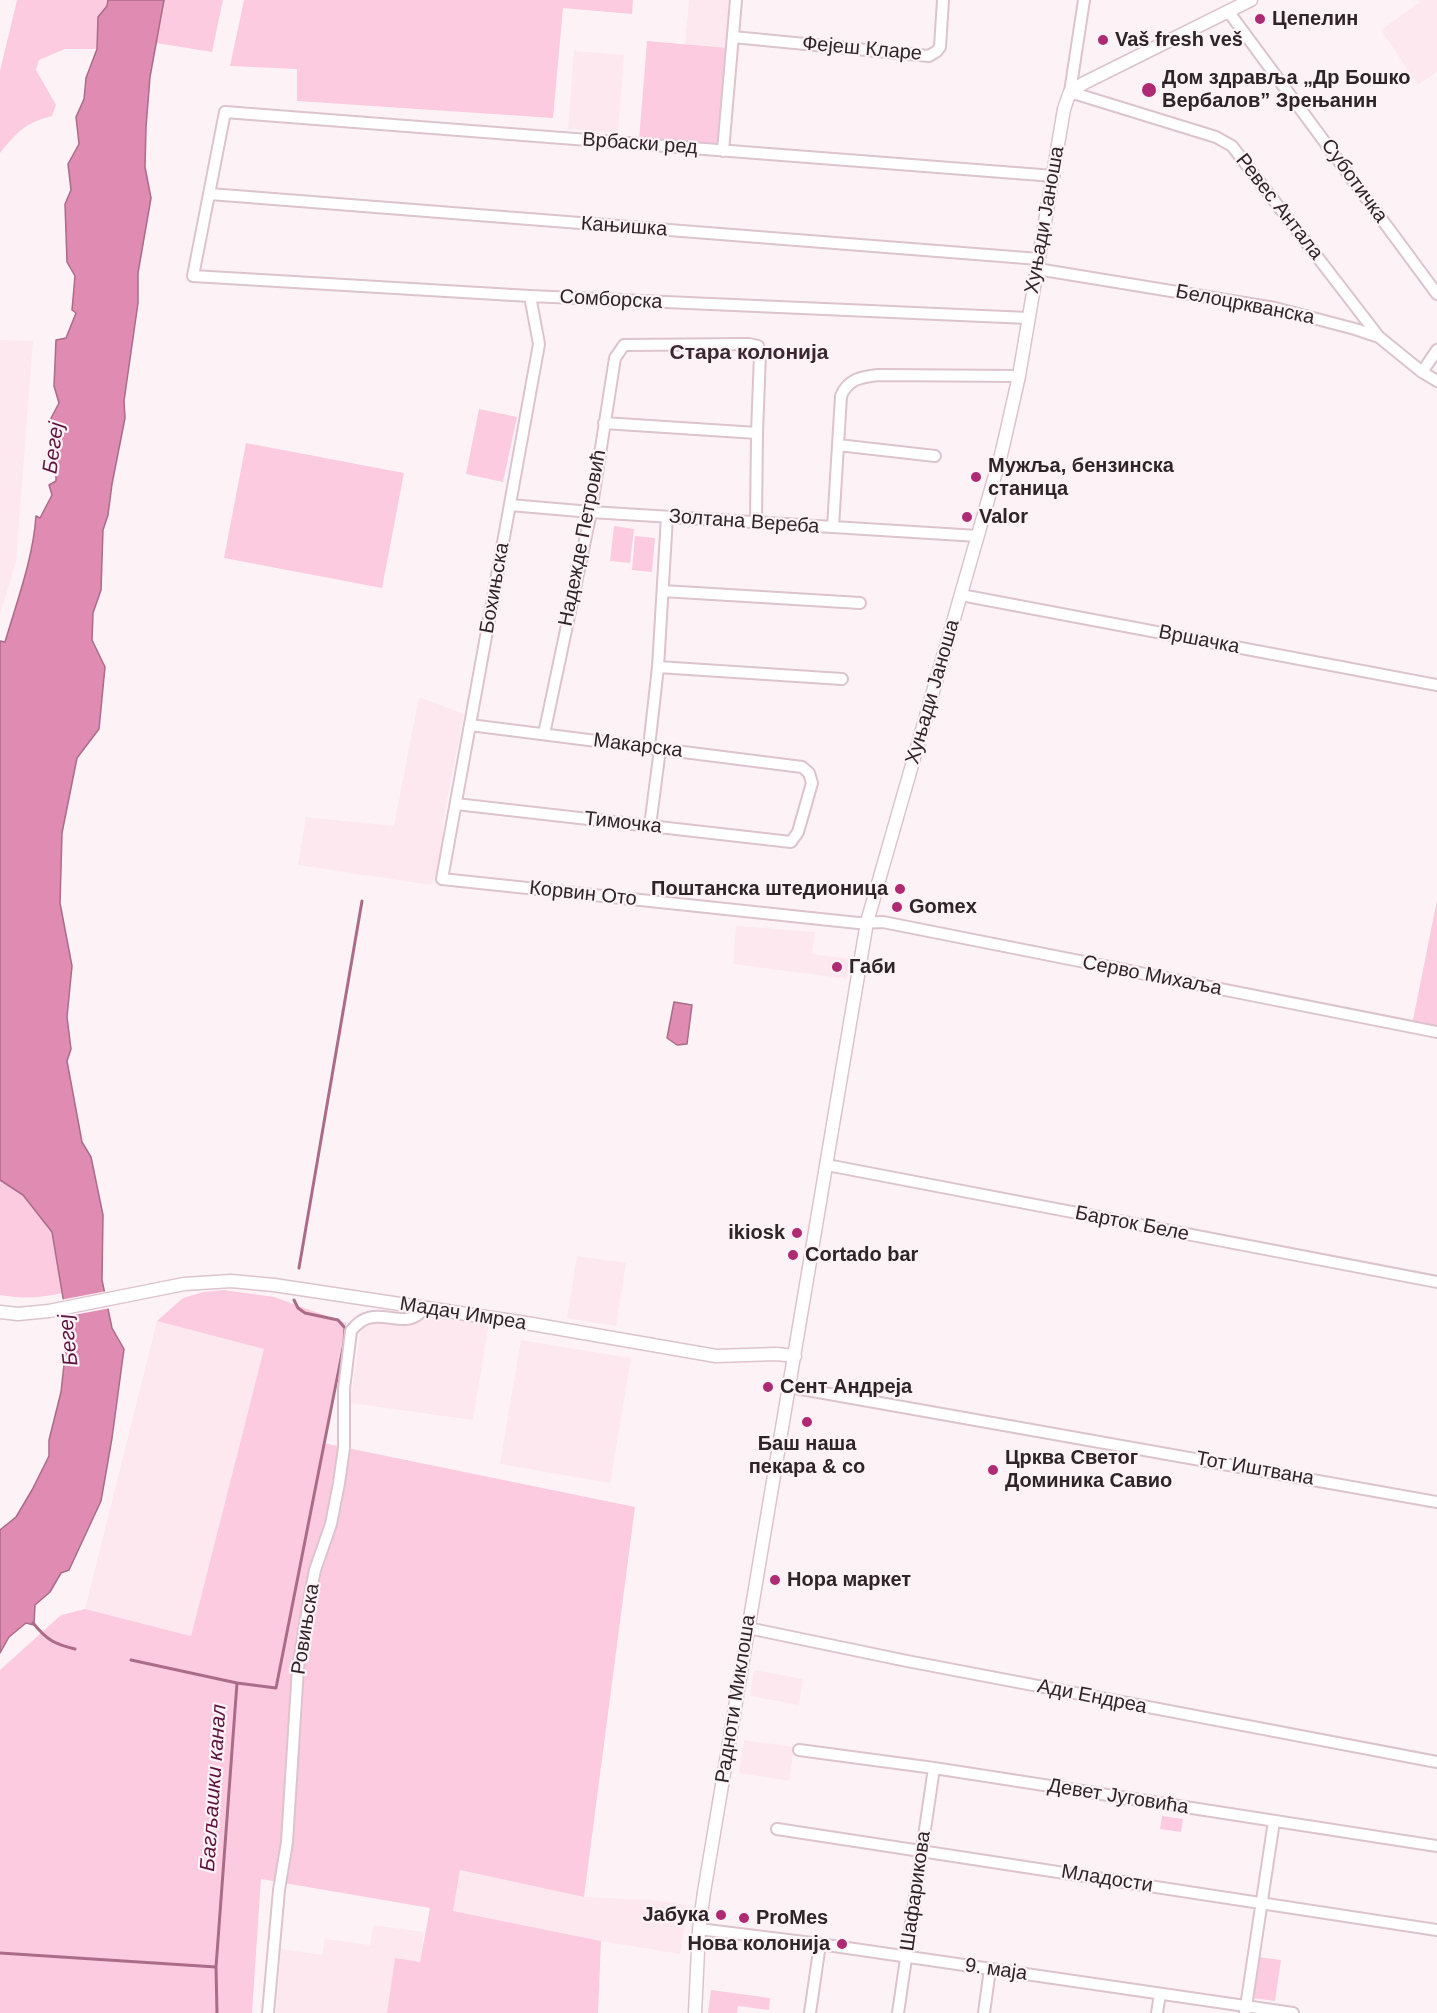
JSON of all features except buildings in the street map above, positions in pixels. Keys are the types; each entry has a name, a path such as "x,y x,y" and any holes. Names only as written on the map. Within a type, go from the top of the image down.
{"street":[{"path":"723,151 736,0"},
{"name":"Фејеш Кларе","path":"733,37 929,56 940,46 943,0"},
{"name":"Хуњади Јаноша","path":"790,1387 867,922 1002,451 1018,376 1064,109 1070,92 1084,0"},
{"path":"1070,92 1251,0"},
{"name":"Суботичка","path":"1228,11 1437,294"},
{"name":"Ревес Антала","path":"1070,92 1216,137 1232,146 1379,337"},
{"name":"Врбаски ред","path":"210,194 225,112 1054,176"},
{"name":"Кањишка","path":"210,194 1038,264"},
{"name":"Сомборска","path":"210,194 193,276 530,296 1028,318"},
{"name":"Белоцркванска","path":"1038,264 1275,308 1379,337 1422,372 1437,381"},
{"name":"Бохињска","path":"442,879 539,344 530,296"},
{"name":"Надежде Петровић","path":"544,734 591,512 615,358 624,345 749,344 758,346 760,354 756,433"},
{"path":"1422,372 1437,350"},
{"path":"833,527 841,396 845,386 866,376 878,375 1018,376"},
{"path":"604,423 756,433 756,522"},
{"path":"838,445 935,456"},
{"name":"Золтана Вереба","path":"510,505 978,536"},
{"path":"650,826 667,517"},
{"path":"663,591 860,603"},
{"name":"Вршачка","path":"961,595 1437,685"},
{"path":"658,667 842,679"},
{"name":"Макарска","path":"470,725 797,766 806,769 811,776 812,783 798,832 790,842"},
{"name":"Тимочка","path":"456,804 790,842"},
{"name":"Корвин Ото","path":"442,879 858,923 867,922"},
{"name":"Серво Михаља","path":"867,922 883,922 1437,1032"},
{"name":"Барток Беле","path":"827,1165 1437,1282"},
{"name":"Мадач Имреа","path":"0,1312 18,1314 49,1311 184,1284 231,1281 526,1323 716,1356 776,1354 795,1356"},
{"name":"Ровињска","path":"268,2013 279,1890 287,1842 298,1668 315,1570 331,1524 339,1483 344,1448 344,1389 351,1331 364,1319 374,1316 417,1317 421,1308"},
{"name":"Тот Иштвана","path":"790,1387 1437,1502"},
{"name":"Радноти Миклоша","path":"695,2013 699,1929 704,1892 790,1387"},
{"name":"Ади Ендреа","path":"748,1628 907,1662 1437,1762"},
{"name":"Девет Југовића","path":"799,1750 934,1768 1437,1846"},
{"name":"Шафарикова","path":"898,2013 934,1768"},
{"path":"1246,2010 1274,1821"},
{"name":"Младости","path":"777,1829 1437,1930"},
{"name":"9. маја","path":"699,1929 820,1944 1160,1994 1246,2010 1293,2013"},
{"path":"810,2013 820,1944"},
{"path":"984,2013 990,1969"},
{"path":"1157,2013 1160,1994"}],"shaded area":[{"path":"17,0 108,0 107,6 98,17 97,49 65,49 39,60 36,70 56,105 52,116 22,129 0,153 0,71"},
{"path":"164,0 223,0 212,52 156,43"},
{"path":"244,0 633,0 632,14 563,8 553,118 297,101 297,69 230,66"},
{"path":"689,0 734,0 729,48 685,44"},
{"path":"1419,0 1437,0 1437,72 1418,85 1381,30 1420,2"},
{"path":"647,41 729,48 721,147 639,140"},
{"path":"574,51 624,55 618,133 568,129"},
{"path":"0,340 33,341 16,562 0,614"},
{"path":"479,409 517,417 503,482 466,474"},
{"path":"246,443 404,473 382,588 224,558"},
{"path":"614,526 634,529 630,563 610,561"},
{"path":"635,536 655,538 652,572 632,570"},
{"path":"419,697 464,714 444,816 440,864 431,885 298,865 306,817 394,826"},
{"path":"1437,900 1437,1025 1413,1020"},
{"path":"736,926 815,932 812,954 850,959 847,979 733,964"},
{"path":"0,1180 23,1194 52,1232 62,1293 31,1297 0,1295"},
{"path":"577,1256 626,1263 616,1326 567,1318"},
{"path":"224,1290 274,1297 346,1323 323,1443 635,1507 584,1897 460,1870 453,1911 601,1941 598,2013 387,2013 395,1958 420,1962 430,1908 261,1879 252,2013 0,2013 0,1670 61,1615 85,1609 191,1636 264,1349 157,1321 183,1298 203,1292"},
{"path":"432,1311 489,1322 473,1420 350,1403 362,1322 412,1321 423,1319"},
{"path":"157,1321 264,1349 191,1636 85,1609"},
{"path":"521,1340 631,1358 610,1483 500,1464"},
{"path":"754,1670 803,1679 799,1705 750,1696"},
{"path":"744,1740 794,1747 789,1781 739,1773"},
{"path":"1162,1816 1183,1819 1181,1832 1160,1829"},
{"path":"460,1870 584,1897 651,1900 686,1905 687,1913 680,1954 601,1941 453,1911"},
{"path":"373,1925 424,1932 420,1962 395,1959 387,2013 276,2013 281,1949 322,1955 325,1939 370,1945"},
{"path":"1258,1957 1281,1960 1275,2001 1252,1998"},
{"path":"711,1990 770,1998 769,2010 738,2006 737,2013 708,2013"}],"water":[{"name":"Бегеј","path":"108,0 164,0 150,77 146,127 145,167 151,198 138,273 138,303 124,401 125,418 108,515 103,530 101,590 93,613 92,640 105,667 99,729 77,758 62,833 60,903 72,966 67,1017 71,1049 67,1061 82,1142 91,1157 103,1215 102,1280 112,1328 124,1349 101,1501 69,1570 61,1573 50,1592 35,1605 34,1625 26,1623 9,1637 0,1653 0,1530 16,1517 49,1456 49,1440 61,1392 68,1328 52,1232 23,1195 0,1180 0,641 5,642 24,580 32,548 36,516 40,518 52,495 49,485 56,481 56,430 49,422 59,403 54,386 56,340 66,338 76,313 72,310 75,276 67,262 65,204 71,190 68,164 79,144 76,117 84,99 86,78 97,49 98,17 107,6"},
{"path":"674,1002 692,1005 687,1044 677,1045 667,1038"}],"pier":[{"path":"107,1291 111,1308 63,1317 60,1300"}],"waterway":[{"path":"299,1268 362,901"},
{"path":"237,1683 276,1688 344,1343 345,1328 338,1320 305,1313 298,1308 294,1300"},
{"path":"33,1623 51,1640 75,1649"},
{"name":"Багљашки канал","path":"131,1660 237,1683 216,1967 217,2013"},
{"name":"Багљашки канал","path":"0,1953 216,1967"}],"place":[{"name":"Цепелин","path":"1260,19"},
{"name":"Vaš fresh veš","path":"1103,40"},
{"name":"Дом здравља „Др Бошко Вербалов” Зрењанин","path":"1149,90"},
{"name":"Мужља, бензинска станица","path":"976,477"},
{"name":"Valor","path":"967,517"},
{"name":"Поштанска штедионица","path":"900,889"},
{"name":"Gomex","path":"897,907"},
{"name":"Габи","path":"837,967"},
{"name":"ikiosk","path":"797,1233"},
{"name":"Cortado bar","path":"793,1255"},
{"name":"Сент Андреја","path":"768,1387"},
{"name":"Баш наша пекара & co","path":"807,1422"},
{"name":"Црква Светог Доминика Савио","path":"993,1470"},
{"name":"Нора маркет","path":"775,1580"},
{"name":"Јабука","path":"721,1915"},
{"name":"ProMes","path":"744,1918"},
{"name":"Нова колонија","path":"842,1944"}],"district":[{"name":"Стара колонија","path":"749,353"}]}
